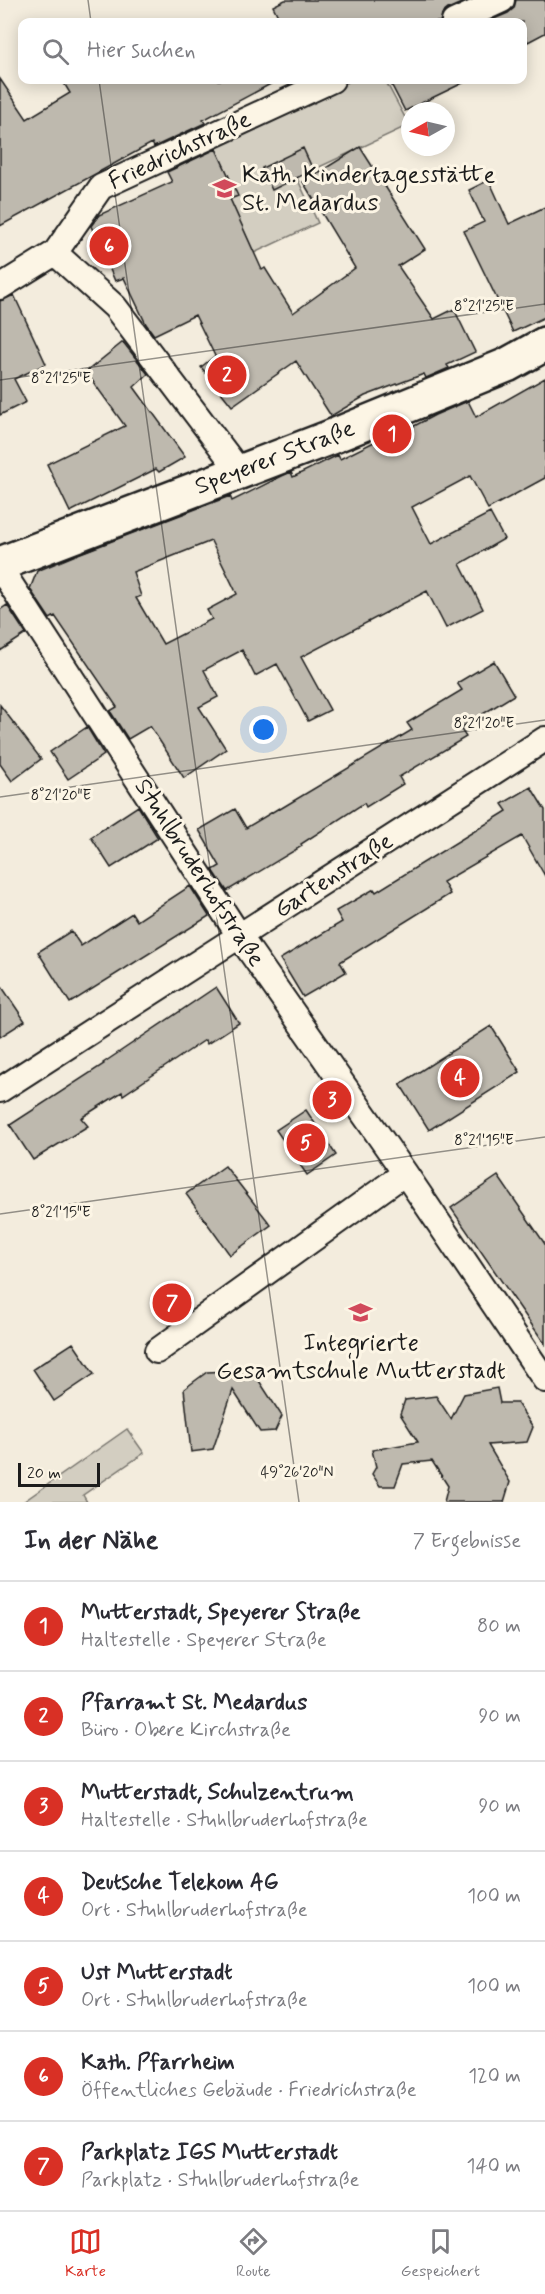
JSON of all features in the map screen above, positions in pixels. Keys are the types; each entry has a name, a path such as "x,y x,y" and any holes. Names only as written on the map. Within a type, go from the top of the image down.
{"main road":[{"name":"Speyerer Straße","path":"0,566 331,437 507,365 545,344"}],"street":[{"path":"463,18 502,0"},
{"name":"Friedrichstraße","path":"55,253 101,187 323,84"},
{"path":"0,287 55,253 115,307 240,472"},
{"name":"Stuhlbruderhofstraße","path":"0,566 240,937 405,1173 545,1380"},
{"name":"Gartenstraße","path":"0,1090 545,738"},
{"path":"157,1351 405,1173"}],"shaded area":[{"path":"344,84 387,84 401,110 401,129 313,170 303,149 262,168 272,189 297,178 318,223 254,253 230,199 237,195 215,146"},
{"path":"127,1429 144,1453 83,1495 87,1502 23,1502"}],"building":[{"path":"285,0 468,0 448,9 441,18 279,18 273,6"},
{"path":"516,0 545,0 545,33 528,42 527,18 496,18 514,8"},
{"path":"0,79 27,119 70,93 64,84 270,84 203,120 205,123 154,147 152,143 0,226"},
{"path":"391,84 461,84 424,102 401,103"},
{"path":"360,147 425,249 398,266 434,319 454,309 475,352 447,365 449,368 426,378 424,374 365,396 331,416 296,361 232,406 201,367 215,356 195,315 154,335 146,324 124,278 115,281 91,226 99,215 172,182 167,172 216,149 238,196 230,199 262,270 265,268 293,313 355,268 303,182"},
{"path":"303,148 313,170 272,190 262,168"},
{"path":"489,180 509,224 545,207 545,317 513,332 464,231 484,222 469,190"},
{"path":"14,295 46,364 14,379 26,402 0,415 0,301"},
{"path":"123,342 148,374 134,387 185,457 159,472 156,469 70,512 47,464 125,426 86,372"},
{"path":"545,378 545,478 488,509 470,476 412,507 431,544 490,513 504,539 460,564 483,609 446,628 427,591 301,657 330,710 308,721 277,664 255,676 242,650 204,670 218,697 199,707 226,749 184,778 150,726 128,739 110,711 117,707 55,616 50,619 30,589 37,571 230,496 232,501 291,472 293,477 338,455 340,459 378,440 380,444 435,415 468,401 476,417","holes":["211,541 237,594 207,610 212,619 163,644 136,598 141,596 133,572"]},
{"path":"7,605 26,634 0,651 0,610"},
{"path":"494,661 514,695 460,728 466,737 399,777 403,784 366,807 364,803 301,844 302,846 227,891 213,870 220,866 199,830 235,809 246,828 280,809 412,730 407,723 462,690 457,683"},
{"path":"0,705 41,759 12,781 0,764"},
{"path":"87,727 104,755 68,779 50,752"},
{"path":"531,787 545,810 545,876 522,836 443,882 450,894 340,962 346,972 303,997 280,959 342,922 336,911 374,889 376,892 507,811 502,804"},
{"path":"138,806 158,838 111,868 91,837"},
{"path":"190,886 209,916 70,1003 38,952 71,931 81,946 132,913 137,921"},
{"path":"0,984 25,1021 0,1037"},
{"path":"216,987 239,1023 207,1044 205,1040 123,1095 122,1092 81,1118 88,1126 33,1160 10,1125"},
{"path":"491,1026 520,1072 429,1130 400,1084"},
{"path":"306,1110 336,1155 307,1175 276,1130"},
{"path":"225,1166 271,1225 230,1255 186,1194"},
{"path":"498,1176 545,1244 545,1344 451,1208"},
{"path":"73,1343 94,1374 54,1401 33,1369"},
{"path":"252,1370 282,1416 275,1431 260,1432 233,1390 213,1449 191,1452 184,1389 207,1372"},
{"path":"497,1388 500,1403 517,1403 533,1427 527,1442 488,1445 510,1482 504,1502 444,1502 448,1486 432,1461 403,1464 395,1486 380,1486 372,1474 376,1467 372,1450 418,1442 400,1414 405,1400 436,1396 451,1419 464,1394"}],"place":[{"name":"Kath. Kindertagesstätte St. Medardus","path":"224,189"},
{"name":"Kath. Pfarrheim","path":"109,246"},
{"name":"Pfarramt St. Medardus","path":"227,375"},
{"name":"Mutterstadt, Speyerer Straße","path":"392,434"},
{"name":"Deutsche Telekom AG","path":"460,1078"},
{"name":"Mutterstadt, Schulzentrum","path":"332,1100"},
{"name":"Ust Mutterstadt","path":"306,1143"},
{"name":"Parkplatz IGS Mutterstadt","path":"172,1303"},
{"name":"Integrierte Gesamtschule Mutterstadt","path":"361,1313"}]}
